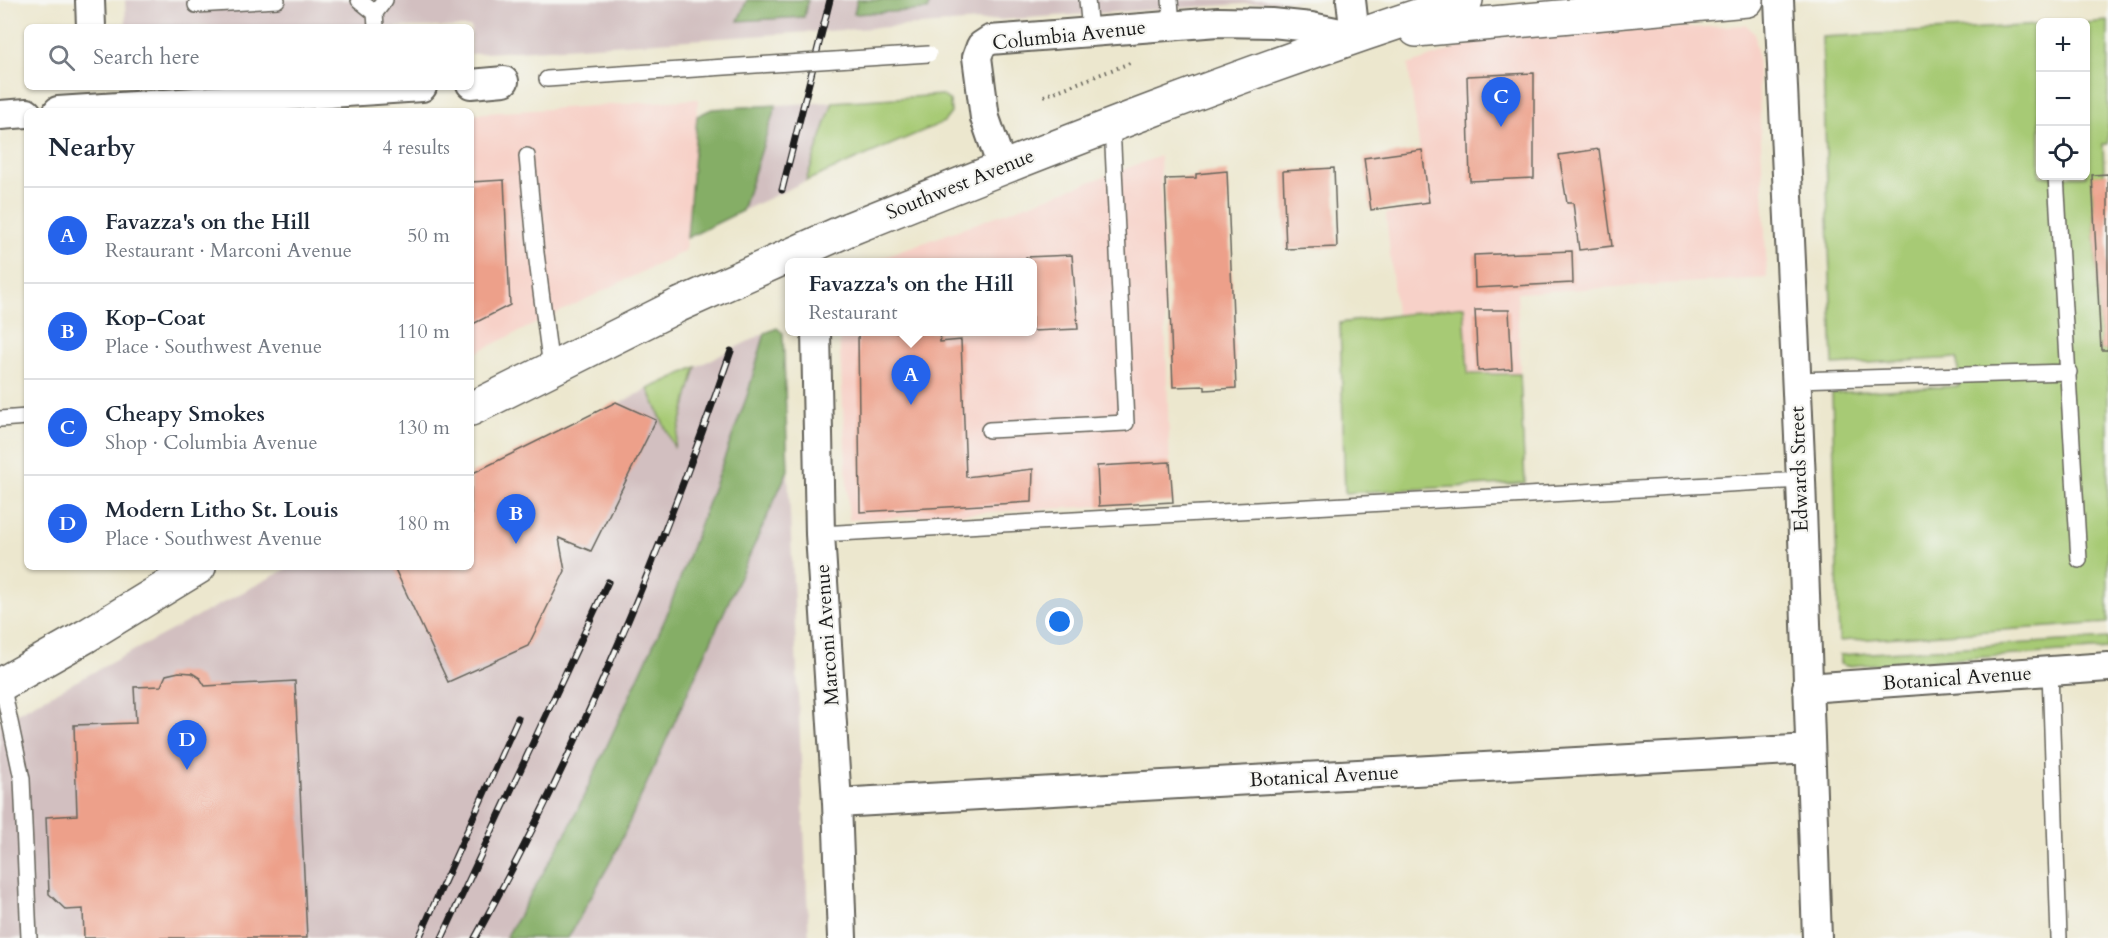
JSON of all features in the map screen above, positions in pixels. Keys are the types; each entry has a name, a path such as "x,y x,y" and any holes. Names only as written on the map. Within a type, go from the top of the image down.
{"street":[{"path":"90,0 91,24"},
{"path":"1352,0 1354,36"},
{"name":"Southwest Avenue","path":"813,254 849,229 1002,167 1354,36 1466,0"},
{"name":"Columbia Avenue","path":"1002,167 983,107 977,57 981,46 990,40 1090,31 1171,12 1218,22 1272,23 1311,27 1354,36 1747,0"},
{"name":"Edwards Street","path":"1779,0 1801,480 1817,938"},
{"path":"474,84 504,81"},
{"path":"66,108 93,98 323,90"},
{"path":"0,115 24,113"},
{"name":"Southwest Avenue","path":"474,407 679,305 785,265"},
{"name":"Marconi Avenue","path":"816,336 820,534 837,803 842,938"},
{"path":"1,685 194,570"},
{"name":"Botanical Avenue","path":"1807,688 2108,667"},
{"name":"Botanical Avenue","path":"837,803 1810,749"}],"lane":[{"path":"196,5 277,0"},
{"path":"359,0 375,20 385,0"},
{"path":"1087,0 1090,31"},
{"path":"547,79 929,54"},
{"path":"989,430 1126,423 1112,125"},
{"path":"527,156 536,253 551,368"},
{"path":"2056,180 2079,560"},
{"path":"1796,380 2068,372"},
{"path":"0,419 24,417"},
{"path":"820,534 1801,480"},
{"path":"2050,671 2059,938"},
{"path":"1,685 22,779 29,938"}],"path":[{"path":"1044,96 1140,59"}],"shaded area":[{"path":"125,0 1304,0 474,54 474,24 126,24"},
{"path":"1746,25 1755,33 1757,51 1767,278 1517,293 1520,374 1468,375 1464,307 1396,314 1386,214 1427,203 1408,65 1489,37"},
{"path":"698,99 685,251 474,354 474,114"},
{"path":"833,102 806,181 742,211 776,105"},
{"path":"1160,156 1171,502 849,520 839,336 1037,336 1037,258 882,258"},
{"path":"765,333 747,396 666,617 571,824 506,938 0,938 0,722 284,570 474,570 474,474 648,389 675,446 696,367"},
{"path":"788,470 809,938 568,938 614,856"}],"green space":[{"path":"747,0 808,0 804,17 738,21"},
{"path":"857,0 931,0 927,10 854,14"},
{"path":"2108,21 2108,144 2103,144 2104,175 2092,176 2101,350 2108,350 2108,623 1839,641 1832,393 1959,386 1957,358 1833,365 1822,37 2036,25 2036,180 2090,180 2090,23"},
{"path":"942,95 950,101 951,113 944,122 806,181 833,102"},
{"path":"776,105 742,211 687,238 697,116 712,109"},
{"path":"1464,306 1468,374 1520,374 1525,483 1345,493 1340,323"},
{"path":"777,328 783,333 788,470 614,856 568,938 506,938 571,824 666,617 747,396 765,333"},
{"path":"696,367 674,447 648,389"},
{"path":"2108,638 2108,649 1846,666 1840,664 1840,655"}],"building":[{"path":"1534,73 1534,178 1470,181 1467,76"},
{"path":"1599,149 1612,246 1579,250 1573,203 1567,203 1559,155"},
{"path":"1422,150 1429,202 1371,210 1364,158"},
{"path":"1334,168 1337,247 1286,249 1283,171"},
{"path":"1227,171 1236,388 1205,390 1205,386 1173,387 1165,179 1196,178 1196,174"},
{"path":"2108,174 2108,350 2101,350 2092,175"},
{"path":"504,180 510,305 474,323 474,182"},
{"path":"1572,251 1573,283 1475,288 1474,255"},
{"path":"1072,255 1078,329 1037,331 1037,258 1026,257"},
{"path":"1475,310 1509,310 1512,369 1478,371"},
{"path":"858,336 939,336 940,342 961,340 966,477 1033,469 1032,502 860,512"},
{"path":"616,402 656,420 591,551 559,538 565,571 528,646 448,682 395,570 474,570 474,473"},
{"path":"1170,462 1173,502 1099,506 1097,466"},
{"path":"179,672 192,673 200,678 205,686 295,681 307,938 84,938 83,909 66,910 49,894 46,817 77,815 74,725 136,723 134,687 161,686 166,675"}],"railway":[{"path":"782,190 830,0"},
{"path":"475,938 549,796 616,650 676,502 731,351"},
{"path":"442,938 608,582"},
{"path":"419,938 518,718"}],"place":[{"name":"Cheapy Smokes","path":"1501,127"},
{"name":"Favazza's on the Hill","path":"911,405"},
{"name":"Kop-Coat","path":"516,544"},
{"name":"Modern Litho St. Louis","path":"187,770"}]}
